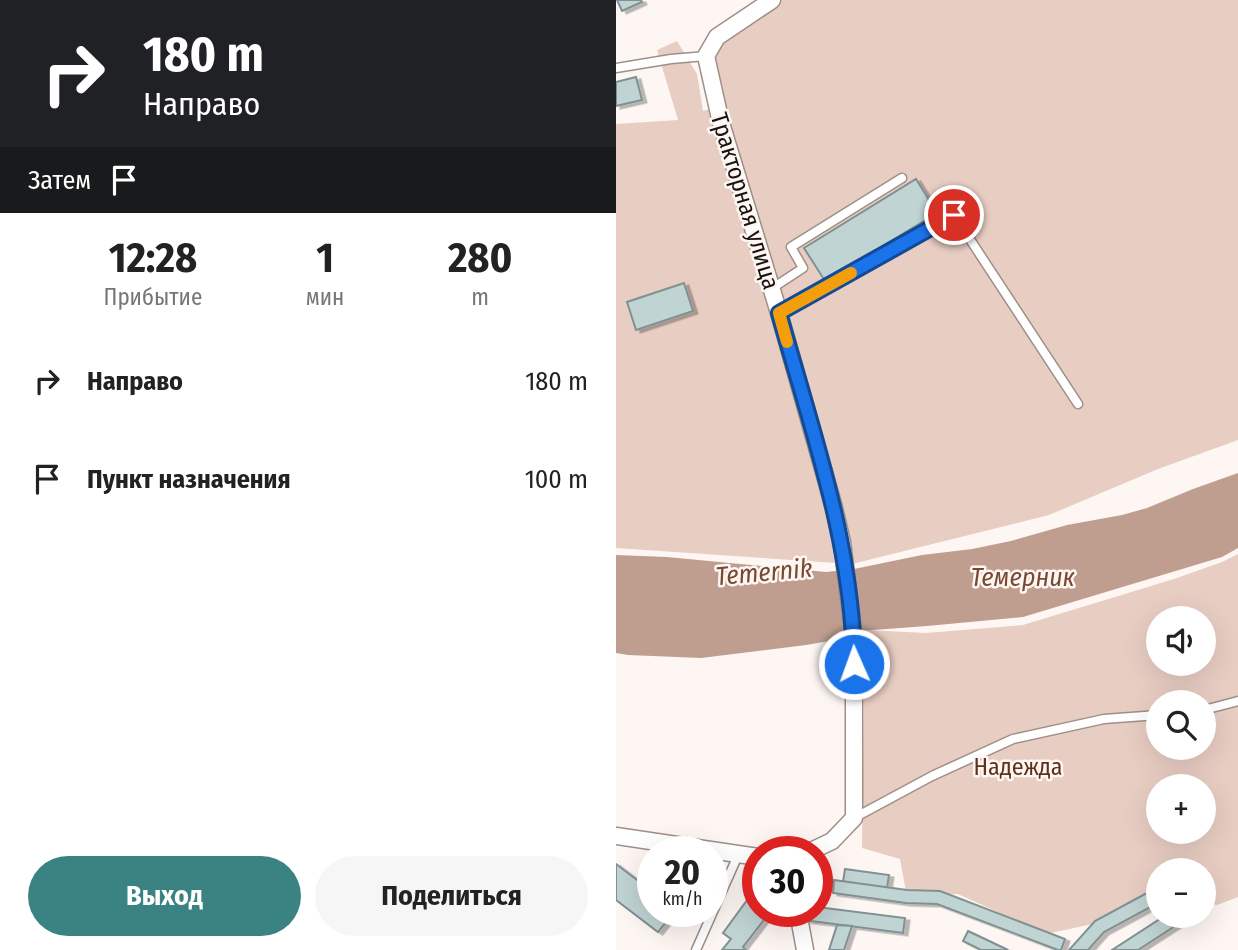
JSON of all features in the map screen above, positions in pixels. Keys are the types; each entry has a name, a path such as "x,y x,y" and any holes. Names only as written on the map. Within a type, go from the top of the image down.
{"street":[{"path":"706,56 717,37 772,0"},
{"name":"Тракторная улица","path":"706,56 720,123 779,313 842,542 853,636 854,818"},
{"path":"833,840 854,818"},
{"path":"616,836 742,854"},
{"path":"801,927 805,950"}],"lane":[{"path":"616,68 706,56"},
{"path":"771,289 803,268 791,247 902,178"},
{"path":"779,313 954,215 1078,404"},
{"path":"1216,707 1238,701"},
{"path":"854,818 932,776 1013,738 1104,719 1146,716"},
{"path":"696,950 739,853"}],"green space":[{"path":"782,0 1238,0 1238,440 1158,469 1049,515 852,564 616,548 616,124 678,120 657,50 677,41 697,74 703,111 724,105 714,54 736,29"},
{"name":"Надежда","path":"1238,554 1238,897 1216,905 1216,858 1146,858 1146,902 1102,922 1046,934 958,894 907,897 900,859 862,848 865,630 926,633 1023,625 1174,579"}],"water":[{"path":"1238,473 1238,548 1222,557 1023,617 860,631 841,639 806,645 701,658 616,653 616,555 667,557 826,572 854,569 922,555 972,549 1067,525 1122,515"}],"building":[{"path":"617,0 641,0 642,2 622,11"},
{"path":"636,77 642,100 616,106 616,82"},
{"path":"916,179 937,213 825,281 804,248"},
{"path":"684,283 693,311 636,330 627,302"},
{"path":"616,864 637,880 637,916 616,900"},
{"path":"845,869 889,875 887,888 843,882"},
{"path":"834,880 907,890 940,891 1065,939 1061,950 1058,950 937,904 906,903 833,893"},
{"path":"1146,893 1146,909 1104,932 1088,950 1069,950 1095,921"},
{"path":"742,907 742,927 758,927 743,947 746,950 722,950 731,939 723,933"},
{"path":"833,909 905,918 903,933 833,924"},
{"path":"837,925 852,926 844,950 829,950"},
{"path":"1146,928 1172,928 1138,950 1112,950"},
{"path":"968,931 1008,950 981,950 963,941"}],"slow traffic":[{"path":"787,342 779,313 851,273"}],"route":[{"path":"854,664 842,542 779,313 954,215"}],"water label":[{"name":"Temernik","path":"764,572"},
{"name":"Темерник","path":"1023,577"}]}
